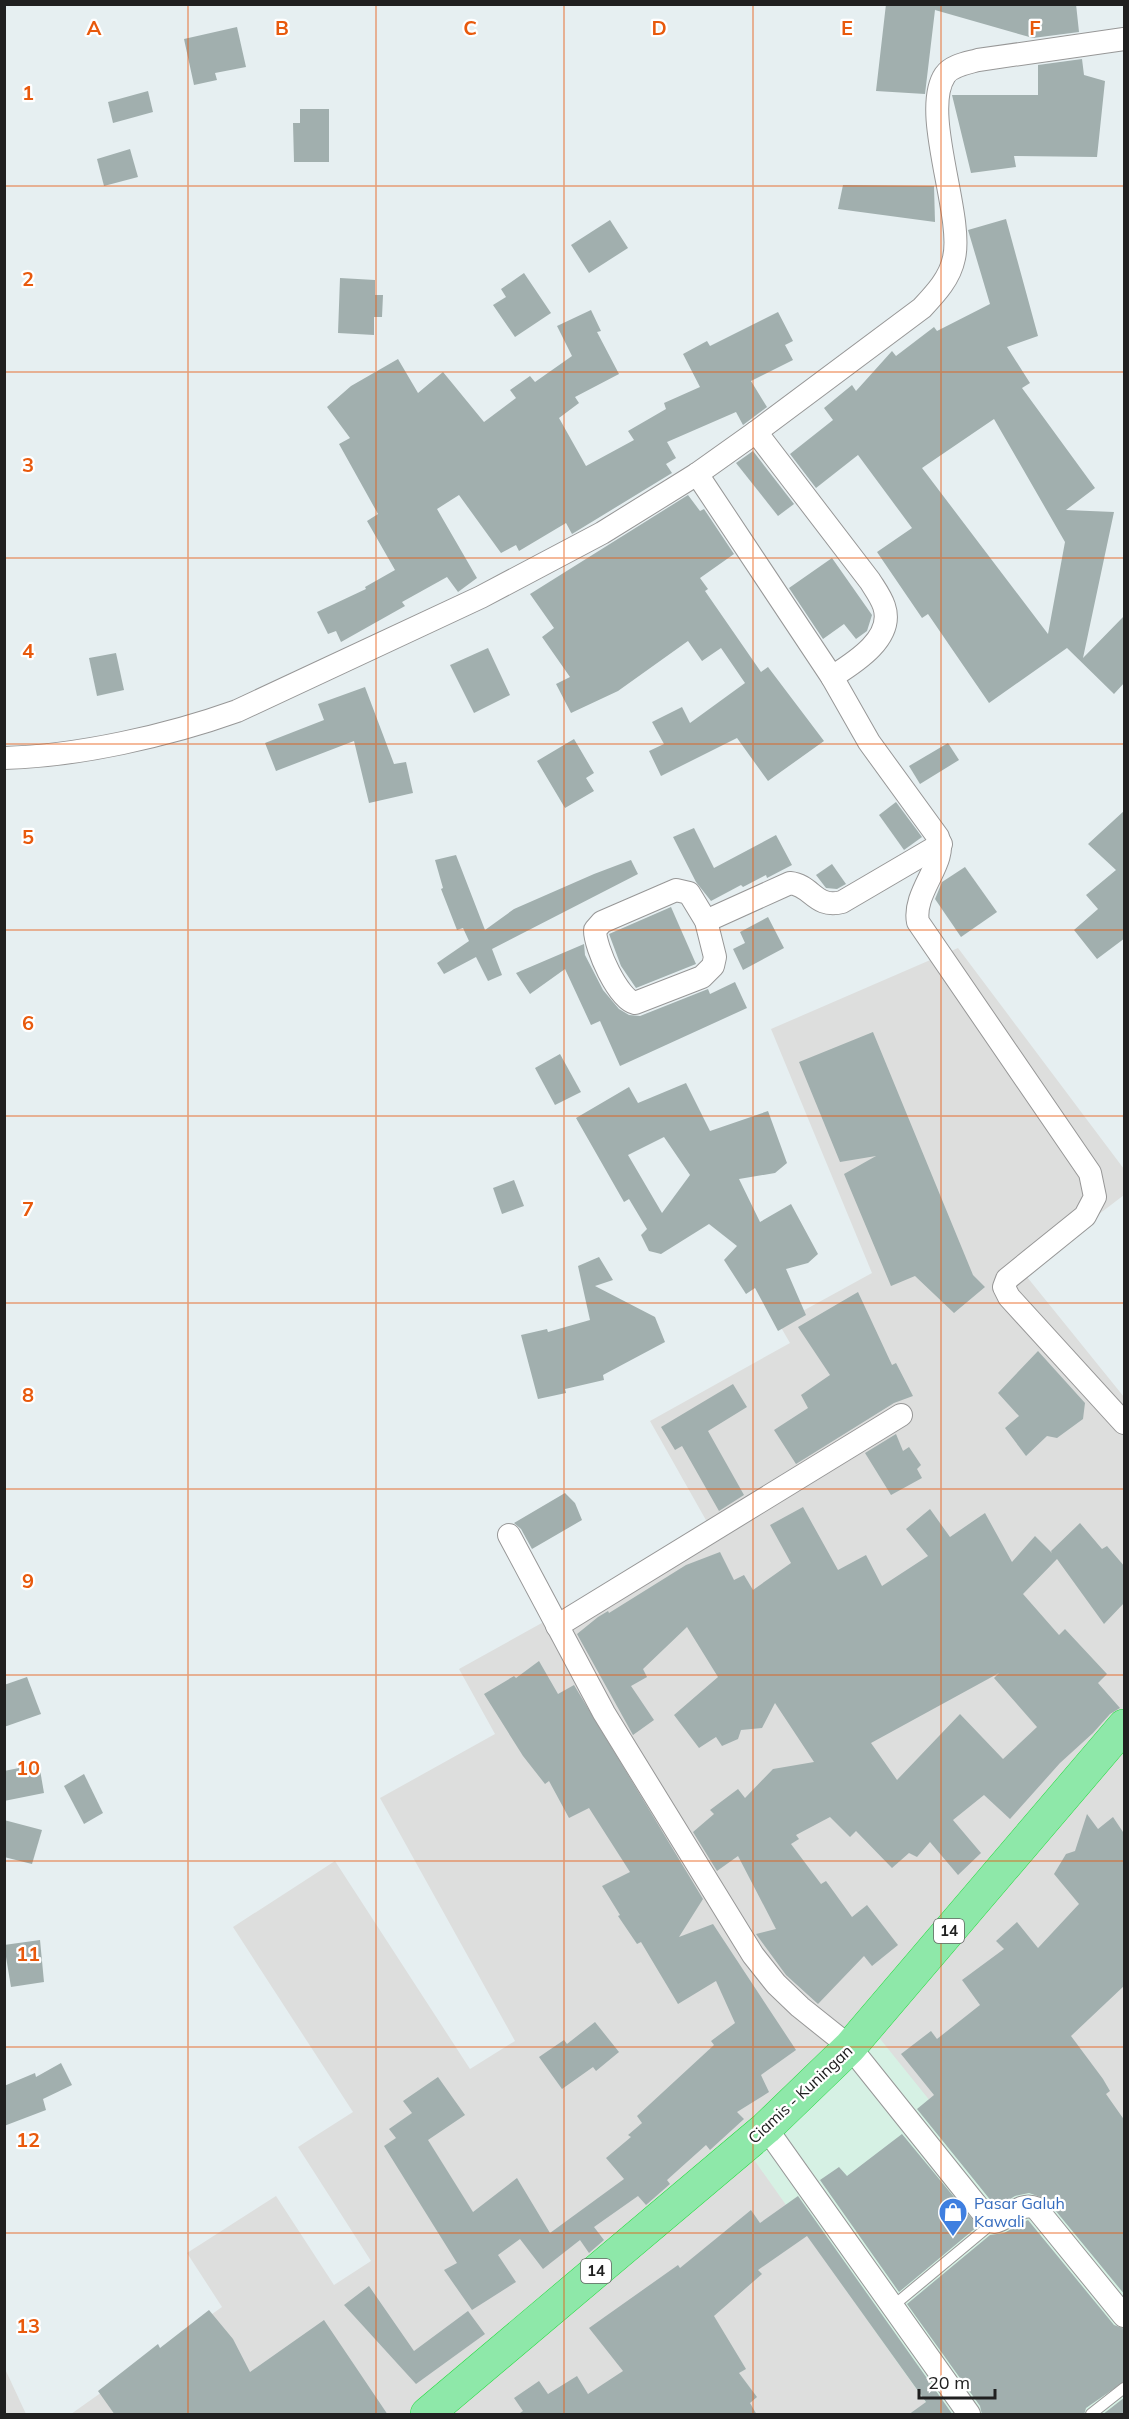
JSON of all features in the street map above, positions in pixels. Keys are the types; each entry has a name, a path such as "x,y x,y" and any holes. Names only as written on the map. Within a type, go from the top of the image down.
{"highway":[{"name":"Ciamis - Kuningan","path":"428,2415 766,2128 850,2048 1125,1725"}],"street":[{"path":"4,758 36,757 89,748 202,723 237,711 525,575 602,533 697,474 922,308 944,283 954,258 956,237 940,127 940,97 945,76 955,67 978,60 1125,39"},
{"path":"756,432 870,581 884,607 885,623 874,644 861,659 832,676"},
{"path":"697,474 832,676 869,742 941,844 939,856 916,906 918,922 1084,1160 1094,1185 1095,1197 1085,1216 1007,1279 1005,1292 1125,1423"},
{"path":"706,921 789,883 797,884 825,903 842,902 941,844"},
{"path":"681,890 691,896 706,921 716,957 708,972 635,1004 625,999 597,943 595,930 599,924 681,890"},
{"path":"558,1626 901,1415"},
{"path":"509,1535 604,1713 753,1955 776,1984 850,2048 982,2212 994,2222 1022,2206 1030,2205 1036,2208 1125,2316"},
{"path":"766,2128 969,2415"}],"lane":[{"path":"893,2306 994,2222"},
{"path":"1091,2415 1125,2388"}],"shaded area":[{"path":"958,948 1124,1169 1124,1195 1023,1272 1124,1397 1124,2271 934,2414 71,2414 222,2307 187,2253 276,2196 334,2285 371,2261 298,2147 353,2112 233,1927 335,1861 470,2069 515,2041 380,1798 495,1734 459,1669 711,1529 650,1421 790,1343 779,1324 872,1273 771,1029"},
{"name":"Pasar Galuh Kawali","path":"877,2035 996,2183 1019,2165 1124,2271 1124,2414 934,2414 752,2157"},
{"path":"5,2369 26,2414 5,2414"}],"building":[{"path":"886,4 1076,4 1079,32 1033,38 935,10 925,94 876,91"},
{"path":"237,27 246,67 215,73 217,80 194,85 184,39"},
{"path":"1082,59 1084,75 1105,81 1097,157 1014,156 1016,167 971,173 952,95 1038,95 1038,65"},
{"path":"148,91 153,112 113,123 108,102"},
{"path":"300,109 329,109 329,162 294,162 293,123 300,123"},
{"path":"130,149 138,177 104,186 97,159"},
{"path":"843,185 934,186 935,222 838,209"},
{"path":"1006,219 1038,336 1007,347 1030,383 1022,388 1095,488 1066,510 1114,512 1083,658 1125,615 1125,682 1114,694 1067,648 989,703 928,614 922,618 877,552 912,528 858,455 816,488 790,454 833,420 824,408 852,385 856,391 892,351 896,356 934,327 937,331 990,304 968,230","holes":["994,419 1065,542 1048,634 922,468"]},
{"path":"610,220 628,248 589,273 571,245"},
{"path":"524,273 551,313 515,337 493,305 506,297 501,289"},
{"path":"340,278 375,280 375,295 383,295 382,317 374,317 374,335 338,333"},
{"path":"591,310 601,331 597,332 619,374 575,397 579,403 559,418 586,466 634,440 628,431 666,409 664,403 700,387 683,354 707,341 710,346 778,312 793,341 785,345 793,360 751,381 767,407 743,425 736,412 667,442 676,458 666,464 672,473 572,534 566,523 519,551 516,545 501,553 459,495 437,509 477,578 458,592 447,577 402,602 405,606 341,642 336,631 328,634 317,612 366,589 365,587 395,570 367,521 378,514 339,444 350,438 327,407 351,386 398,359 418,393 443,372 484,422 516,398 510,390 530,376 535,382 572,356 557,326"},
{"path":"753,451 794,504 778,516 736,463"},
{"path":"688,495 700,511 704,509 734,554 700,578 708,589 705,591 761,672 768,667 824,741 768,781 737,738 661,776 649,751 664,744 652,722 682,707 690,723 745,683 721,648 702,661 688,641 618,691 571,713 556,684 570,677 542,637 554,628 530,594"},
{"path":"832,558 872,615 867,631 856,639 844,624 823,639 789,588"},
{"path":"488,648 510,695 474,713 450,665"},
{"path":"116,653 124,690 97,696 89,658"},
{"path":"365,687 394,764 406,762 413,793 369,803 354,741 276,771 265,743 324,720 318,704"},
{"path":"574,739 594,773 586,778 594,791 565,808 537,761"},
{"path":"948,743 959,760 920,784 909,766"},
{"path":"896,802 922,837 904,850 879,815"},
{"path":"1125,810 1125,938 1097,959 1074,930 1098,909 1086,895 1116,870 1088,844"},
{"path":"694,828 714,868 776,835 792,865 767,878 766,875 743,887 741,885 711,901 696,882 673,837"},
{"path":"456,855 485,930 514,909 631,860 638,874 492,949 502,975 488,981 476,957 444,974 437,963 469,941 463,928 457,930 441,889 443,888 435,860"},
{"path":"832,864 846,884 837,889 826,888 816,875"},
{"path":"965,867 997,912 961,937 935,899 942,882"},
{"path":"671,907 696,964 636,988 621,966 609,934"},
{"path":"768,917 784,948 743,970 733,949 745,943 740,932"},
{"path":"584,944 585,955 603,990 619,1009 629,1015 640,1016 708,989 710,994 735,982 747,1008 620,1066 600,1021 591,1025 565,969 530,994 516,973"},
{"path":"873,1032 973,1275 985,1287 954,1313 915,1276 891,1286 844,1174 876,1156 840,1162 799,1062"},
{"path":"560,1054 581,1092 555,1105 535,1068"},
{"path":"686,1083 710,1131 768,1111 787,1163 775,1173 739,1179 760,1222 791,1204 818,1254 808,1263 786,1269 806,1315 778,1331 755,1288 746,1294 724,1260 737,1246 709,1224 661,1254 649,1251 641,1235 647,1229 629,1199 624,1202 576,1118 629,1087 638,1103","holes":["664,1137 690,1175 662,1213 628,1155"]},
{"path":"514,1180 524,1206 502,1214 493,1188"},
{"path":"599,1257 613,1280 595,1286 655,1317 665,1342 603,1375 604,1380 565,1389 566,1393 538,1399 521,1335 547,1329 548,1332 590,1320 578,1266"},
{"path":"858,1292 892,1365 896,1363 913,1396 894,1403 796,1464 774,1430 808,1408 801,1395 830,1375 798,1327"},
{"path":"1038,1351 1085,1403 1083,1419 1057,1438 1047,1436 1026,1456 1005,1428 1019,1416 998,1393"},
{"path":"733,1384 747,1407 708,1431 744,1495 719,1511 682,1446 675,1450 661,1427"},
{"path":"896,1434 903,1451 909,1447 921,1465 917,1469 922,1478 891,1495 865,1453"},
{"path":"565,1493 575,1503 582,1520 532,1549 521,1529 514,1523"},
{"path":"803,1507 838,1570 866,1555 882,1586 928,1556 906,1529 930,1509 950,1537 985,1513 1012,1562 1035,1536 1052,1553 1051,1551 1080,1523 1102,1549 1107,1546 1125,1567 1125,1602 1104,1624 1057,1559 1023,1594 1059,1635 1065,1629 1107,1674 1098,1683 1120,1708 1110,1714 1060,1763 1010,1819 984,1795 953,1820 981,1853 958,1875 930,1842 917,1857 909,1853 892,1868 856,1831 850,1837 830,1817 796,1835 799,1839 791,1844 821,1884 826,1881 852,1917 867,1905 898,1945 872,1966 864,1956 818,2004 786,1975 756,1934 776,1929 738,1856 717,1871 693,1832 714,1814 710,1810 738,1789 745,1798 773,1769 814,1762 775,1703 762,1728 741,1730 738,1739 722,1746 716,1737 699,1748 674,1715 718,1677 687,1627 643,1669 647,1677 631,1686 654,1720 633,1735 577,1634 598,1617 608,1611 609,1613 686,1565 720,1552 734,1580 744,1575 753,1590 791,1563 770,1525","holes":["999,1673 994,1678 1037,1727 1003,1759 960,1714 897,1780 871,1743"]},
{"path":"539,1661 558,1694 574,1685 703,1899 679,1937 713,1924 796,2050 761,2075 769,2092 737,2112 744,2119 710,2150 706,2145 667,2180 670,2184 646,2205 638,2196 594,2227 604,2240 589,2253 580,2240 543,2269 520,2239 498,2255 516,2282 472,2310 444,2270 457,2263 384,2146 396,2138 389,2129 412,2113 403,2101 438,2077 465,2115 428,2140 473,2212 517,2178 550,2233 624,2179 606,2158 631,2137 628,2135 642,2123 637,2116 714,2045 711,2041 735,2023 716,1981 678,2004 641,1942 637,1944 618,1916 620,1915 602,1886 630,1872 589,1808 569,1818 549,1781 545,1784 523,1756 484,1694 514,1676 516,1678"},
{"path":"27,1677 41,1714 4,1727 4,1685"},
{"path":"39,1764 44,1793 4,1801 4,1771"},
{"path":"84,1774 103,1813 84,1824 64,1786"},
{"path":"1087,1814 1098,1829 1113,1817 1125,1835 1125,1985 1071,2036 1103,2079 1110,2091 1106,2094 1125,2121 1125,2295 1046,2199 1029,2193 1015,2196 997,2207 992,2202 917,2109 934,2095 901,2054 931,2031 937,2039 980,2005 962,1980 1004,1949 996,1941 1017,1922 1038,1948 1079,1904 1054,1874 1066,1854 1075,1851"},
{"path":"4,1820 42,1830 32,1864 4,1857"},
{"path":"40,1940 44,1982 11,1987 4,1945"},
{"path":"595,2022 619,2052 596,2071 593,2067 562,2089 539,2057 564,2040 567,2044"},
{"path":"61,2063 72,2085 43,2099 46,2110 4,2126 4,2086 35,2073 36,2077"},
{"path":"902,2134 978,2226 899,2292 820,2180 839,2167 847,2176"},
{"path":"798,2196 953,2415 908,2415 926,2402 807,2236 758,2270 762,2274 714,2316 746,2369 739,2373 757,2397 750,2403 757,2415 517,2415 523,2411 514,2398 539,2381 548,2394 577,2376 588,2394 623,2371 589,2328 678,2265 680,2268 751,2210 760,2223"},
{"path":"1028,2220 1114,2325 1125,2329 1125,2381 1086,2408 1084,2415 982,2415 980,2406 907,2304 990,2235 1004,2233"},
{"path":"369,2286 414,2351 468,2311 485,2334 416,2384 344,2305"},
{"path":"209,2310 233,2339 250,2372 324,2320 388,2415 115,2415 98,2391 158,2344 160,2348"},
{"path":"1125,2397 1125,2415 1102,2415"}],"place":[{"name":"Pasar Galuh Kawali","path":"953,2238"}]}
